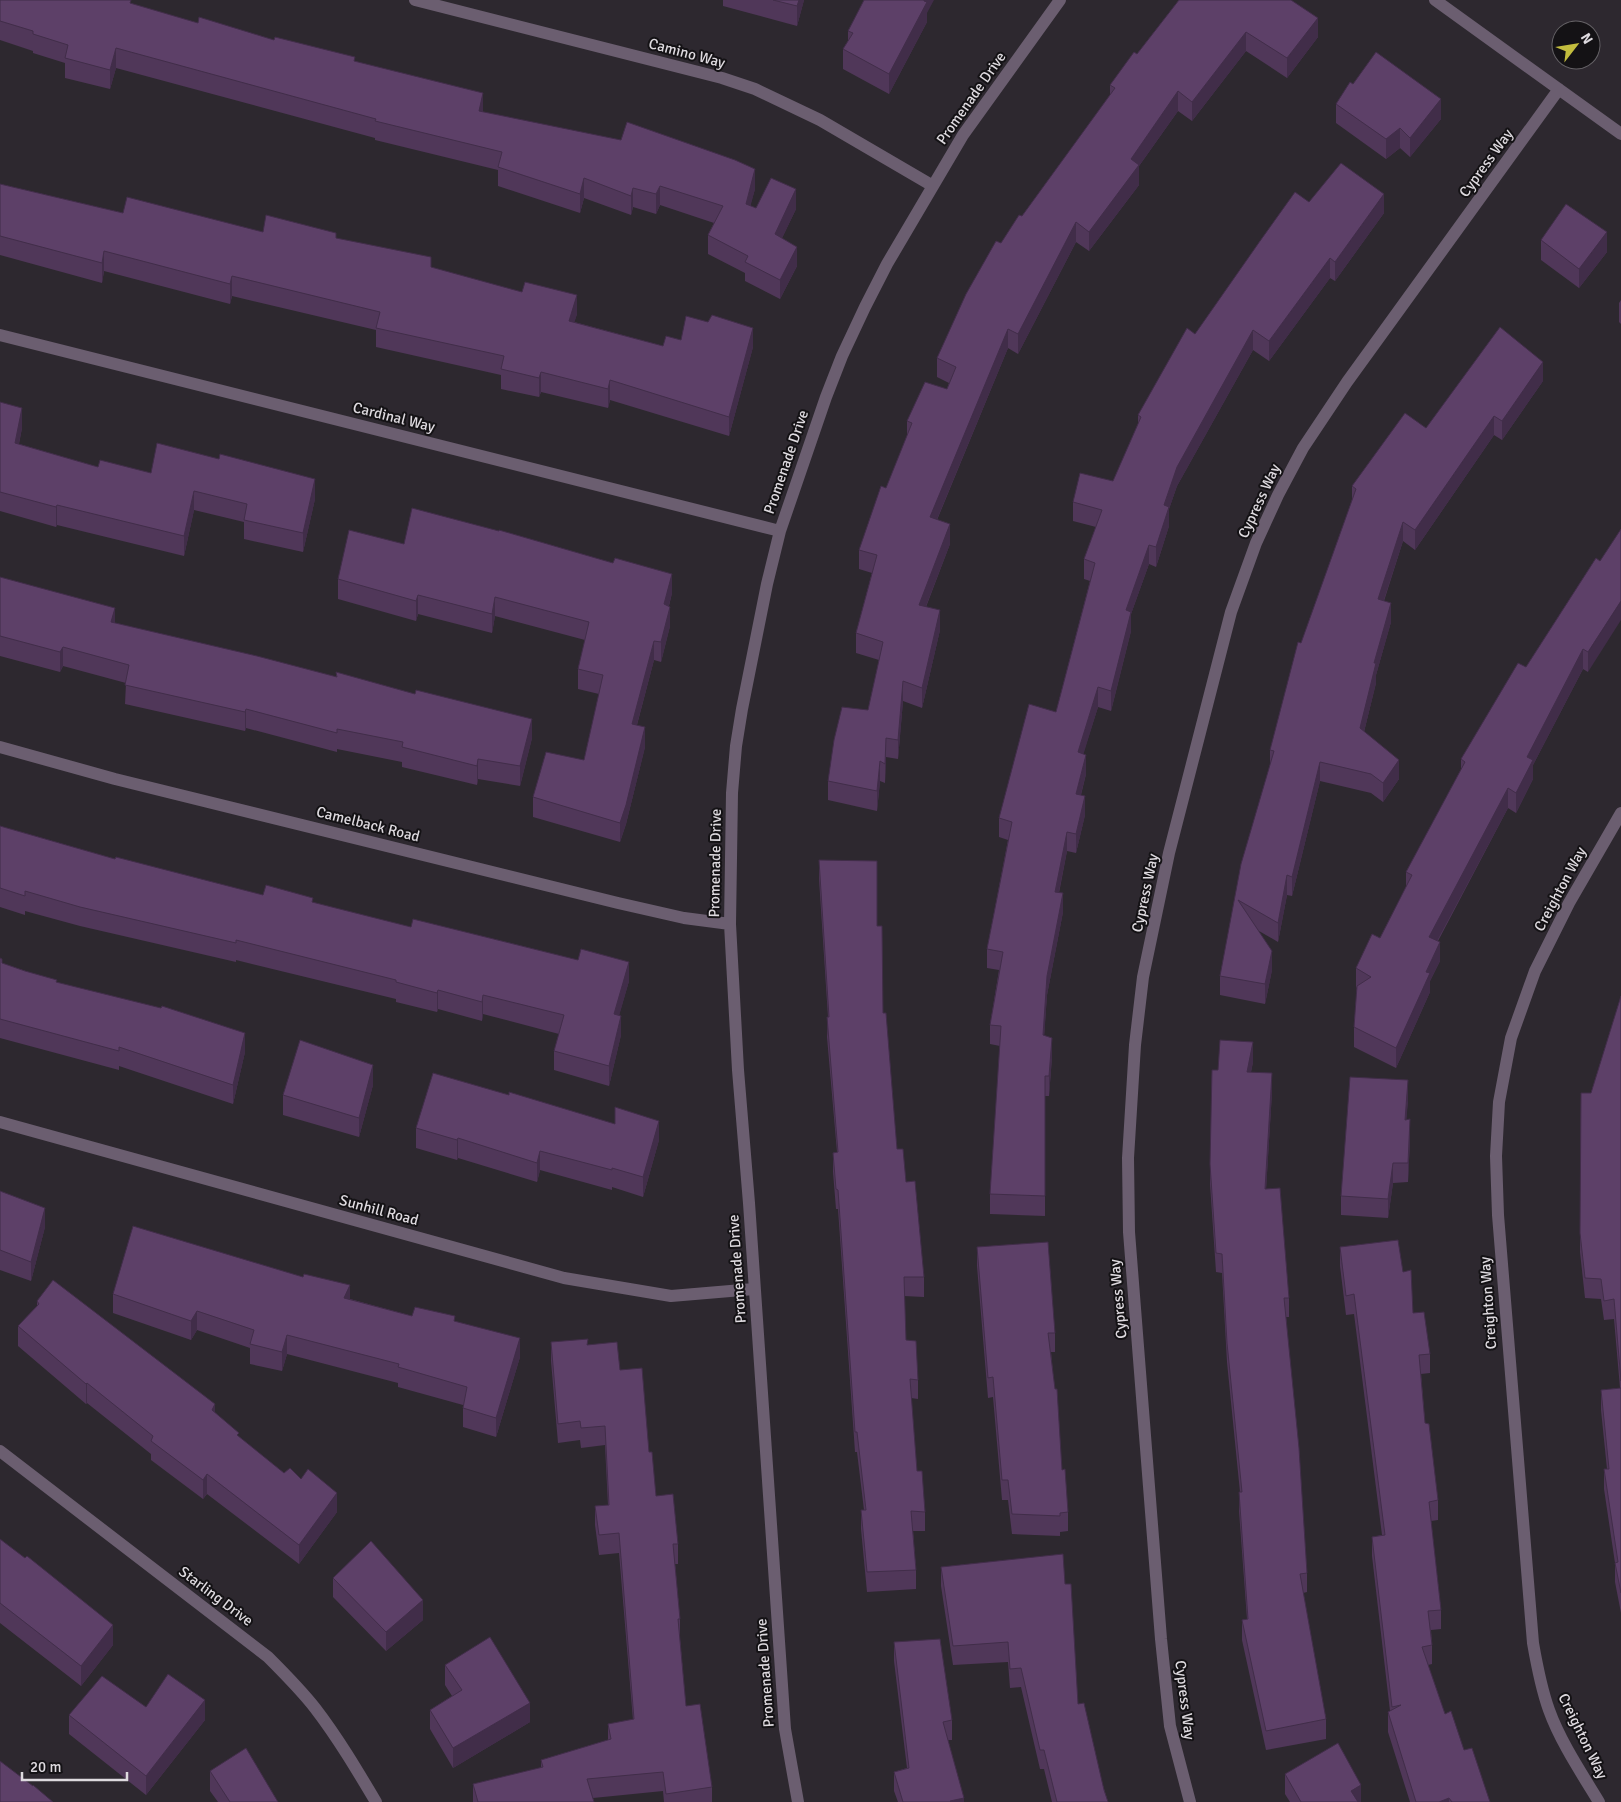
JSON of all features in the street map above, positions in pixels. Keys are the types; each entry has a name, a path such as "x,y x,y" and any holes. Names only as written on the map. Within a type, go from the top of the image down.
{"street":[{"name":"Camino Way","path":"415,0 722,78 755,90 820,120 933,186"},
{"name":"Promenade Drive","path":"798,1802 785,1729 738,1070 730,924 732,793 736,746 765,594 780,531 842,356 883,272 963,135 1060,0"},
{"path":"1435,0 1621,134"},
{"name":"Cypress Way","path":"1190,1802 1170,1726 1160,1630 1129,1223 1128,1158 1135,1044 1143,977 1169,853 1231,612 1256,543 1278,495 1303,448 1347,382 1559,89"},
{"name":"Cardinal Way","path":"0,335 780,531"},
{"name":"Camelback Road","path":"0,747 115,779 618,903 684,918 730,924"},
{"name":"Creighton Way","path":"1599,1802 1549,1712 1538,1676 1534,1651 1508,1354 1498,1215 1496,1156 1498,1102 1511,1038 1535,971 1569,903 1621,813"},
{"name":"Sunhill Road","path":"0,1122 564,1278 671,1296 754,1289"},
{"name":"Starling Drive","path":"0,1451 268,1657 288,1676 314,1707 340,1742 376,1802"}],"building":[{"path":"0,0 131,0 130,3 198,23 199,17 274,40 275,37 355,57 354,61 483,93 479,111 621,140 627,122 735,160 755,169 746,204 756,208 771,178 796,189 775,234 797,247 780,280 745,262 748,256 708,235 723,206 660,186 656,194 633,188 631,196 584,178 580,194 498,167 502,152 375,121 376,119 116,48 110,70 65,58 68,45 33,34 33,31 0,21"},
{"path":"773,0 799,0 797,6"},
{"path":"864,0 924,0 927,2 889,74 843,49 853,33 848,31"},
{"path":"1179,0 1291,0 1318,18 1287,58 1246,32 1192,102 1178,91 1131,159 1139,165 1089,232 1076,222 1018,334 1008,329 930,517 950,524 919,605 940,610 922,688 903,681 898,740 886,738 885,764 880,761 877,791 828,781 834,740 842,707 868,710 883,642 856,633 877,555 859,550 881,486 886,488 912,423 907,421 925,382 947,389 956,367 937,358 966,294 996,241 1001,243 1019,215 1022,216 1115,88 1110,85 1134,52 1137,54"},
{"path":"1376,52 1441,99 1410,138 1400,128 1386,139 1336,104 1350,82 1353,84"},
{"path":"1341,163 1384,194 1335,262 1330,258 1269,341 1253,330 1177,467 1164,505 1169,507 1156,547 1149,545 1126,610 1131,612 1111,691 1098,687 1078,752 1086,755 1076,794 1085,796 1076,834 1067,832 1055,892 1063,893 1047,976 1043,1035 1052,1038 1049,1076 1045,1076 1045,1196 990,1194 1001,1026 990,1025 1003,952 987,949 1012,822 999,818 1029,704 1056,712 1095,563 1084,559 1102,510 1073,502 1080,473 1113,481 1141,417 1138,415 1187,328 1195,334 1295,192 1309,202"},
{"path":"0,184 123,213 127,197 263,232 266,215 336,233 336,238 431,257 431,267 522,292 525,282 577,295 569,321 663,346 666,336 681,340 686,316 708,322 712,315 753,328 729,417 610,380 608,389 541,372 539,378 501,369 504,356 376,328 380,312 232,276 230,284 104,251 102,263 0,236"},
{"path":"1566,204 1607,232 1579,269 1541,240"},
{"path":"1500,327 1543,362 1502,421 1494,416 1415,530 1403,522 1378,599 1391,603 1374,663 1376,663 1360,728 1399,760 1383,783 1371,774 1320,762 1292,877 1287,875 1278,923 1238,900 1272,951 1265,984 1220,976 1241,864 1274,751 1270,750 1298,642 1301,643 1356,489 1352,486 1405,413 1426,428"},
{"path":"0,402 22,408 15,443 98,467 100,460 151,473 157,443 219,459 220,454 315,479 303,533 244,520 247,504 194,491 184,536 57,505 56,507 0,492"},
{"path":"412,508 499,530 613,563 615,558 672,574 664,604 670,607 661,642 654,641 632,724 645,727 620,823 533,797 546,752 584,760 603,675 578,669 589,622 495,597 492,614 418,595 416,601 338,579 349,530 404,544"},
{"path":"1621,529 1621,601 1588,652 1583,649 1527,757 1533,760 1516,793 1508,788 1429,937 1440,942 1426,972 1430,973 1396,1048 1354,1027 1357,986 1371,977 1356,968 1372,934 1380,938 1412,875 1406,872 1465,762 1461,759 1518,663 1526,667 1596,558 1600,561"},
{"path":"0,577 115,608 111,622 337,677 336,672 415,694 416,690 532,719 520,766 478,759 477,766 402,747 403,742 337,729 337,733 246,709 245,712 125,685 129,665 63,647 60,652 0,636"},
{"path":"0,826 115,859 116,857 263,895 266,885 313,898 312,902 411,927 413,919 578,960 581,949 629,962 614,1014 621,1016 609,1066 554,1051 564,1015 483,995 482,1002 438,990 437,993 396,982 396,980 236,940 236,943 80,907 25,891 25,896 0,888"},
{"path":"819,860 877,861 877,926 882,926 883,1013 886,1013 897,1149 903,1149 906,1182 915,1181 924,1277 904,1277 906,1340 916,1341 918,1380 910,1379 917,1471 922,1471 925,1512 911,1511 916,1570 867,1572 861,1510 866,1510 857,1432 855,1432 838,1190 836,1189 833,1153 838,1152 827,1017 829,1017"},
{"path":"0,958 2,963 57,980 56,982 161,1008 162,1006 245,1033 233,1085 119,1047 119,1051 0,1019"},
{"path":"1621,996 1621,1381 1614,1299 1604,1301 1601,1279 1585,1278 1580,1233 1581,1093 1591,1093"},
{"path":"300,1040 373,1065 359,1118 283,1095"},
{"path":"1220,1040 1253,1042 1247,1072 1272,1073 1265,1189 1280,1188 1289,1298 1284,1298 1299,1448 1307,1573 1300,1574 1326,1719 1266,1731 1242,1620 1248,1619 1239,1492 1242,1492 1227,1343 1222,1254 1216,1253 1210,1164 1212,1070 1218,1070"},
{"path":"433,1073 509,1095 509,1092 615,1124 615,1107 659,1121 643,1177 540,1151 537,1163 458,1138 457,1140 416,1128"},
{"path":"1350,1077 1408,1080 1405,1120 1410,1119 1408,1163 1393,1163 1388,1199 1341,1196"},
{"path":"0,1191 45,1208 31,1262 0,1250"},
{"path":"133,1226 303,1277 304,1274 350,1285 344,1298 412,1316 415,1307 455,1316 454,1321 520,1338 496,1418 463,1408 467,1387 398,1367 399,1364 287,1335 282,1352 250,1344 254,1330 197,1311 191,1321 113,1294"},
{"path":"1398,1240 1403,1272 1411,1270 1413,1313 1424,1312 1430,1354 1419,1355 1425,1423 1429,1424 1438,1500 1429,1502 1441,1610 1428,1611 1432,1645 1422,1647 1445,1714 1451,1711 1464,1750 1472,1748 1490,1802 1452,1802 1449,1798 1439,1802 1416,1802 1388,1712 1401,1705 1392,1707 1372,1537 1385,1535 1354,1294 1346,1296 1340,1247"},
{"path":"1048,1242 1055,1333 1048,1333 1055,1389 1057,1389 1062,1470 1065,1469 1068,1512 1060,1513 1060,1516 1012,1514 1008,1480 1002,1480 993,1377 988,1378 977,1247"},
{"path":"53,1280 215,1404 212,1410 239,1433 237,1435 284,1473 290,1468 301,1479 308,1469 337,1493 299,1545 207,1474 203,1480 151,1441 153,1436 86,1384 18,1326 39,1304 37,1301"},
{"path":"588,1339 587,1345 617,1342 620,1370 642,1368 649,1452 652,1452 656,1496 673,1494 678,1544 673,1544 686,1706 700,1704 712,1787 666,1794 663,1772 587,1779 594,1802 478,1802 473,1784 543,1767 541,1760 611,1739 608,1724 634,1719 619,1533 599,1535 595,1506 609,1505 605,1426 581,1428 580,1421 558,1424 551,1342"},
{"path":"1621,1388 1621,1593 1615,1563 1618,1562 1604,1469 1609,1469 1601,1390"},
{"path":"0,1539 25,1558 27,1556 113,1625 81,1666 0,1603"},
{"path":"371,1541 423,1600 386,1632 333,1578"},
{"path":"1063,1554 1065,1584 1071,1584 1078,1704 1084,1703 1108,1802 1057,1802 1044,1750 1040,1750 1021,1668 1010,1669 1008,1642 953,1646 941,1567"},
{"path":"490,1637 530,1703 453,1748 430,1710 462,1690 445,1665"},
{"path":"940,1639 952,1720 943,1722 964,1798 951,1802 903,1802 894,1772 909,1768 894,1642"},
{"path":"168,1674 205,1700 146,1776 69,1715 102,1676 146,1707"},
{"path":"1338,1743 1361,1785 1351,1791 1358,1802 1301,1802 1285,1774"},
{"path":"246,1748 278,1802 230,1802 210,1771"},
{"path":"0,1761 33,1785 53,1802 0,1802"}]}
